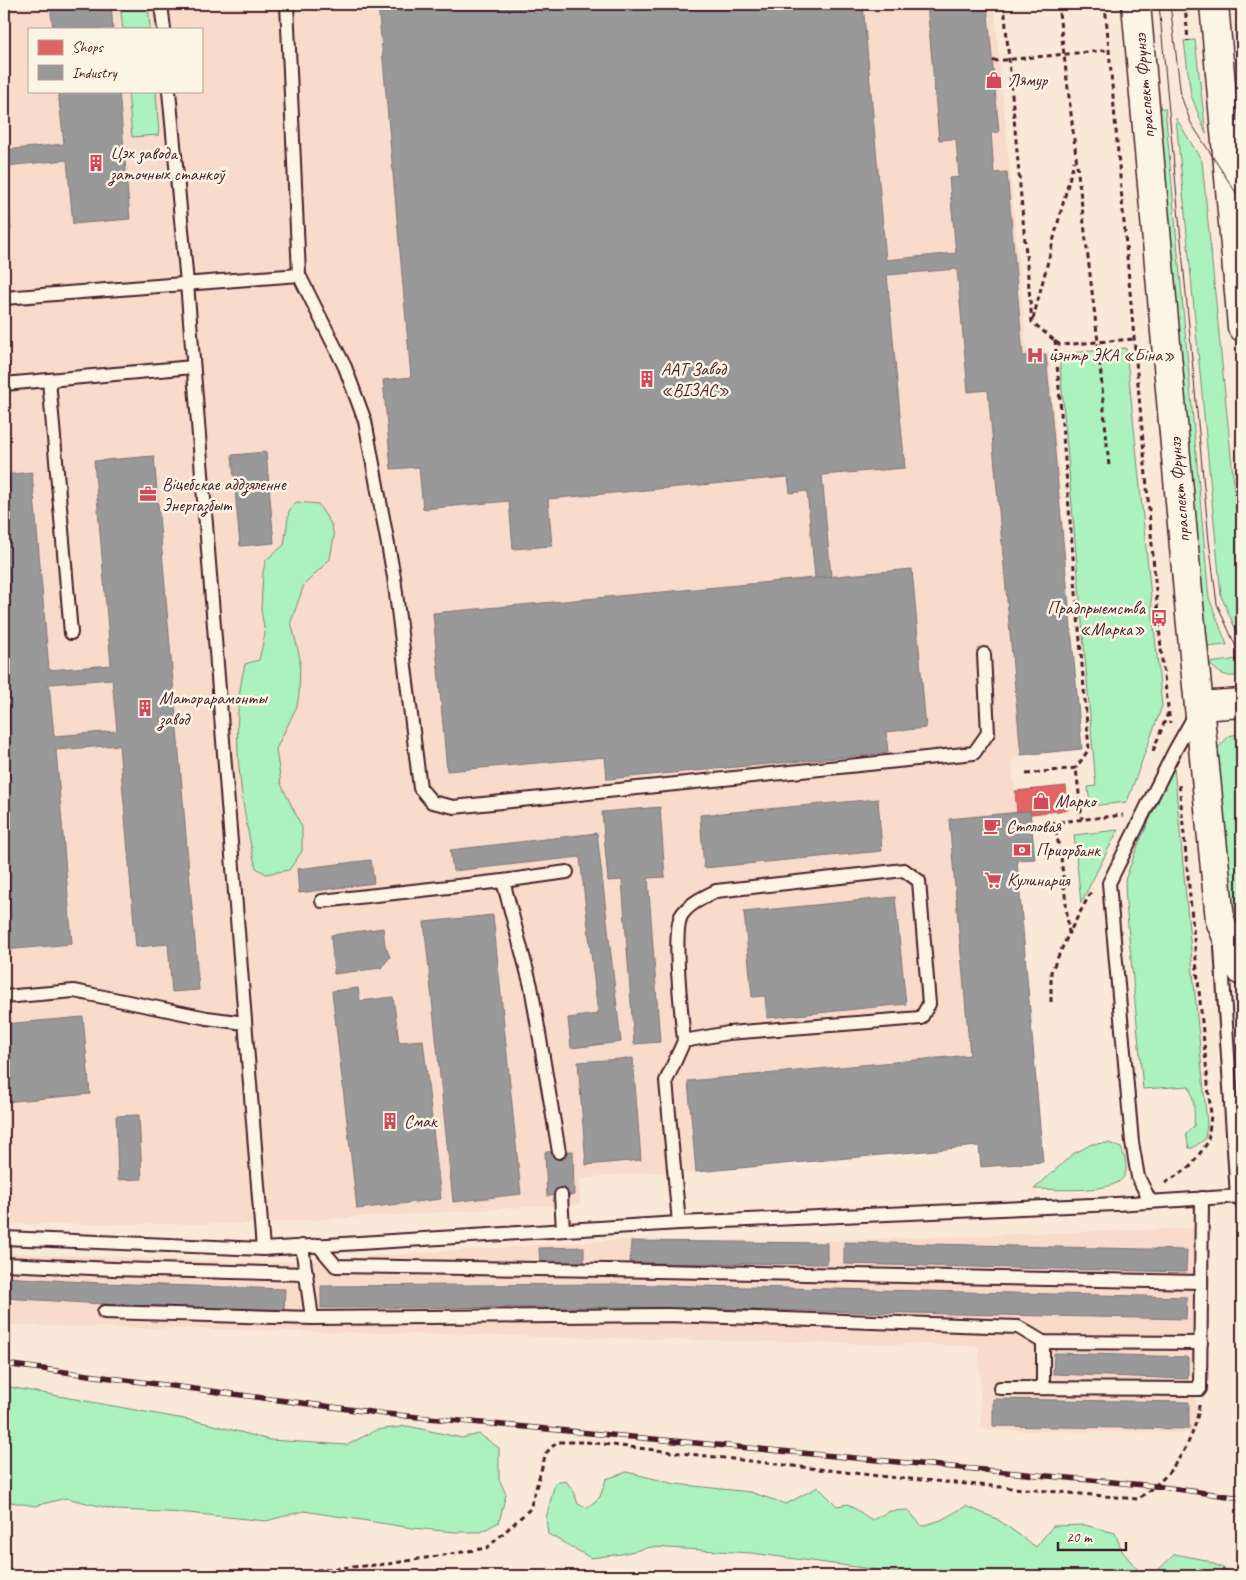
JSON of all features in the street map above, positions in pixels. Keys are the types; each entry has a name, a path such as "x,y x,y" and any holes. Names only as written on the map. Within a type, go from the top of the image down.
{"main road":[{"path":"1214,4 1235,164 1242,327"},
{"name":"праспект Фрунзэ","path":"1146,6 1199,706 1220,920 1241,966"},
{"path":"1199,706 1242,703"}],"lane":[{"path":"161,4 164,28"},
{"path":"287,4 299,275 345,367 365,421 394,577 420,788 432,802 454,807 974,753 988,733 984,654"},
{"path":"169,92 193,367 263,1249"},
{"path":"4,298 299,275"},
{"path":"4,384 193,367"},
{"path":"49,380 71,633"},
{"path":"1150,1201 1138,1177 1132,1142 1109,883 1199,706"},
{"path":"679,1223 666,1081 684,1041 677,939 681,916 697,900 716,891 904,870 919,881 929,1004 921,1018 728,1032 684,1041"},
{"path":"322,900 503,881 567,872"},
{"path":"503,881 531,986 559,1152"},
{"path":"4,1238 263,1249 679,1223 1116,1204 1202,1198 1240,1198 1220,920"},
{"path":"4,997 74,991 207,1018 245,1023"},
{"path":"561,1195 563,1230"},
{"path":"1000,1388 1200,1389 1202,1198"},
{"path":"318,1245 336,1266 1201,1282"},
{"path":"302,1246 312,1318"},
{"path":"4,1264 307,1274"},
{"path":"104,1312 312,1318 687,1316 1018,1327 1043,1342 1200,1343"},
{"path":"1043,1342 1043,1388"}],"path":[{"path":"1004,4 1032,322 1060,345 1134,339"},
{"path":"1058,4 1098,342 1109,467"},
{"path":"1105,4 1162,660 1178,779 1211,1115 1208,1142 1190,1167 1164,1183 1145,1188"},
{"path":"1146,6 1185,4 1188,41"},
{"path":"993,61 1109,50"},
{"path":"1032,322 1076,157"},
{"path":"1055,340 1089,749 1076,768 1082,819"},
{"path":"1026,774 1076,768"},
{"path":"1032,825 1127,815"},
{"path":"1054,822 1061,857 1066,909"},
{"path":"1051,1002 1052,972 1069,934"},
{"path":"310,1576 316,1570 388,1564 488,1548 530,1508 546,1453 557,1442 586,1442 888,1477 1138,1499 1168,1474 1190,1440 1198,1415 1200,1389"}],"shaded area":[{"path":"4,4 994,4 1027,352 1049,352 1082,749 1021,754 1012,764 1017,812 1030,811 1035,859 1017,861 1043,1162 981,1167 979,1146 696,1172 648,1172 580,1179 580,1204 244,1224 4,1224"},
{"path":"1195,1228 1196,1433 981,1430 979,1346 4,1325 4,1253 272,1263 614,1240 817,1241"}],"green space":[{"path":"120,4 148,4 150,28 123,28"},
{"path":"1195,40 1206,134 1191,95 1184,41"},
{"path":"128,92 156,92 159,135 132,137"},
{"path":"1165,108 1209,598 1227,645 1206,647 1155,109"},
{"path":"1176,118 1202,161 1242,567 1242,644 1221,596"},
{"path":"1126,348 1162,706 1127,802 1090,806 1088,787 1096,786 1059,354"},
{"path":"296,502 318,504 331,524 334,536 330,559 304,585 291,622 300,658 299,695 297,706 276,749 281,784 302,827 302,851 289,870 266,874 256,868 242,793 237,739 240,688 245,664 259,660 265,634 261,609 263,572 266,560 284,545 289,511"},
{"path":"1238,659 1242,664 1242,672 1233,676 1224,675 1209,663"},
{"path":"1242,733 1242,943 1233,931 1217,749 1229,736"},
{"path":"1174,767 1207,1124 1205,1139 1193,1148 1189,1148 1186,1134 1194,1126 1194,1106 1189,1086 1143,1089 1126,904 1125,880 1138,845"},
{"path":"1118,830 1081,903 1074,835"},
{"path":"1109,1143 1121,1148 1126,1163 1125,1174 1117,1183 1095,1189 1034,1189 1073,1154 1092,1144"},
{"path":"4,1386 206,1423 270,1440 347,1445 376,1430 408,1426 462,1438 479,1434 499,1448 499,1479 506,1494 499,1522 481,1532 455,1532 412,1528 304,1511 266,1521 188,1513 116,1510 66,1498 35,1506 4,1501"},
{"path":"627,1472 675,1484 750,1492 786,1504 818,1487 837,1506 848,1504 872,1520 890,1511 908,1510 922,1526 941,1520 966,1506 997,1519 1036,1547 1053,1526 1085,1525 1115,1533 1122,1551 1138,1570 1157,1571 1175,1554 1205,1560 1238,1575 1242,1573 1242,1576 1061,1576 1042,1570 1016,1576 923,1576 751,1553 651,1547 591,1558 548,1534 546,1518 555,1483 566,1481 574,1492 578,1504 587,1508 600,1497 606,1479"}],"building: Shops":[{"name":"Марко","path":"1066,786 1068,810 1031,814 1030,811 1017,813 1015,791"}],"building: Industry":[{"path":"50,4 111,4 113,28 53,28"},
{"name":"ААТ Завод «ВІЗАС»","path":"378,4 863,4 886,260 956,253 949,178 959,177 956,139 939,140 927,4 987,4 999,132 991,133 994,173 1007,172 1023,356 1046,354 1082,749 1021,755 988,390 968,392 957,269 887,275 905,468 822,475 831,577 815,578 807,491 790,493 788,477 548,499 552,546 513,549 509,501 423,509 419,467 391,469 383,380 411,377"},
{"name":"Цэх завода заточных станкоў","path":"58,92 119,92 130,219 73,224 67,160 5,166 11,230 4,230 4,150 64,144"},
{"path":"266,452 274,543 240,546 232,455"},
{"name":"Маторарамонты завод","path":"154,456 199,990 172,992 168,944 136,947 119,745 56,750 72,944 4,950 4,475 32,472 49,670 111,665 94,461","holes":["112,679 117,731 54,736 49,684"]},
{"path":"912,569 926,728 886,732 888,753 607,779 605,757 447,771 433,613"},
{"path":"878,799 882,851 704,868 700,815"},
{"path":"660,807 665,877 648,878 660,1042 634,1044 622,880 608,881 602,812"},
{"path":"1030,811 1035,859 1017,860 1043,1162 981,1167 979,1146 696,1172 688,1081 970,1055 949,819"},
{"path":"597,833 621,1042 571,1048 568,1018 598,1014 580,857 453,871 450,850"},
{"path":"371,860 374,883 299,893 297,869"},
{"path":"895,897 906,1004 767,1018 765,996 752,997 744,912"},
{"path":"493,915 521,1194 453,1202 424,922"},
{"path":"383,928 385,945 390,957 381,968 334,974 331,935"},
{"name":"Смак","path":"358,988 360,1001 393,997 399,1042 423,1040 441,1199 357,1209 332,991"},
{"path":"83,1017 90,1094 4,1102 4,1024"},
{"path":"633,1058 641,1160 586,1165 578,1062"},
{"path":"139,1115 142,1179 118,1180 116,1116"},
{"path":"573,1151 574,1195 547,1196 545,1152"},
{"path":"631,1241 827,1243 827,1264 630,1263"},
{"path":"844,1242 1187,1250 1186,1272 844,1264"},
{"path":"584,1247 584,1262 540,1264 539,1248"},
{"path":"4,1277 101,1283 285,1289 284,1311 4,1298"},
{"path":"612,1284 1187,1297 1186,1319 631,1307 321,1308 321,1286"},
{"path":"1054,1353 1188,1357 1188,1379 1053,1374"},
{"path":"993,1399 1189,1402 1189,1429 993,1426"}],"tram line":[{"path":"1159,4 1209,541 1217,604 1236,647 1242,653"},
{"path":"1170,4 1181,96 1191,123 1242,202"}],"railway":[{"path":"4,1364 386,1414 1155,1486 1242,1498"}],"place":[{"name":"Лямур","path":"994,80"},
{"name":"Цэх завода заточных станкоў","path":"96,163"},
{"name":"цэнтр ЭКА «Біна»","path":"1035,355"},
{"name":"ААТ Завод «ВІЗАС»","path":"647,379"},
{"name":"Віцебскае аддзяленне Энергазбыт","path":"148,494"},
{"name":"Прадпрыемства «Марка»","path":"1159,618"},
{"name":"Маторарамонты завод","path":"145,708"},
{"name":"Марко","path":"1041,801"},
{"name":"Столовая","path":"992,826"},
{"name":"Приорбанк","path":"1022,850"},
{"name":"Кулинария","path":"993,880"},
{"name":"Смак","path":"390,1121"}]}
